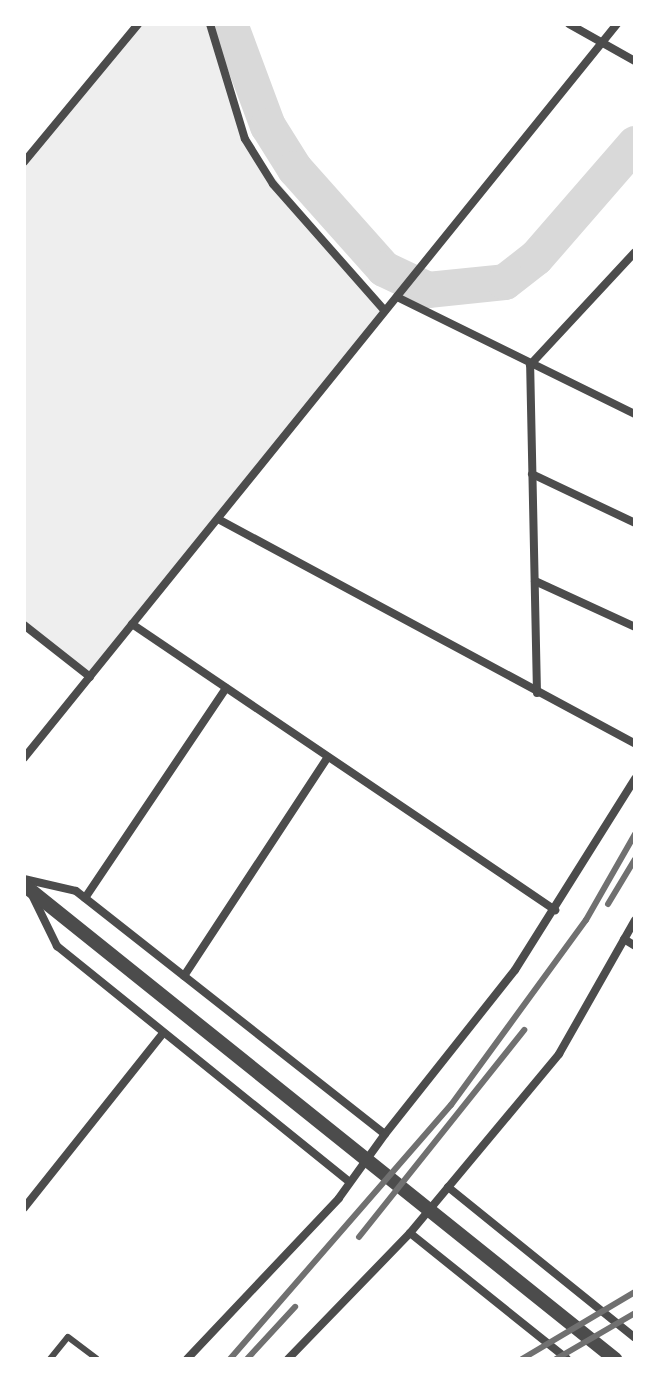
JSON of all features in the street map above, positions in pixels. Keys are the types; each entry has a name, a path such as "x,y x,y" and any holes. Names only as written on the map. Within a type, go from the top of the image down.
{"street":[{"path":"24,162 138,24"},
{"path":"210,24 245,139 273,184 385,311"},
{"path":"569,24 635,61"},
{"path":"24,758 617,24"},
{"path":"537,693 530,365 635,252"},
{"path":"397,297 635,414"},
{"path":"532,474 635,523"},
{"path":"218,519 635,744"},
{"path":"535,581 635,627"},
{"path":"132,624 555,910"},
{"path":"24,625 90,677"},
{"path":"85,898 226,688"},
{"path":"184,976 328,757"},
{"path":"187,1359 339,1198 347,1180 555,910 635,779"},
{"path":"26,885 85,898 385,1134"},
{"path":"26,885 57,946 347,1180"},
{"path":"26,885 615,1359"},
{"path":"288,1359 410,1233 559,1054 635,920"},
{"path":"624,939 635,946"},
{"path":"24,1208 163,1033"},
{"path":"448,1187 635,1338"},
{"path":"410,1233 567,1359"}],"lane":[{"path":"50,1359 68,1337 97,1359"}],"shaded area":[{"path":"138,24 207,24 254,153 385,311 90,677 24,625 24,166"}],"waterway":[{"path":"230,24 268,126 295,169 384,269 428,290 505,282 536,258 635,144"}],"railway":[{"path":"230,1359 451,1105 586,920 635,834"},
{"path":"608,904 635,859"},
{"path":"359,1237 524,1030"},
{"path":"522,1359 635,1292"},
{"path":"247,1359 295,1307"},
{"path":"556,1359 635,1313"}]}
